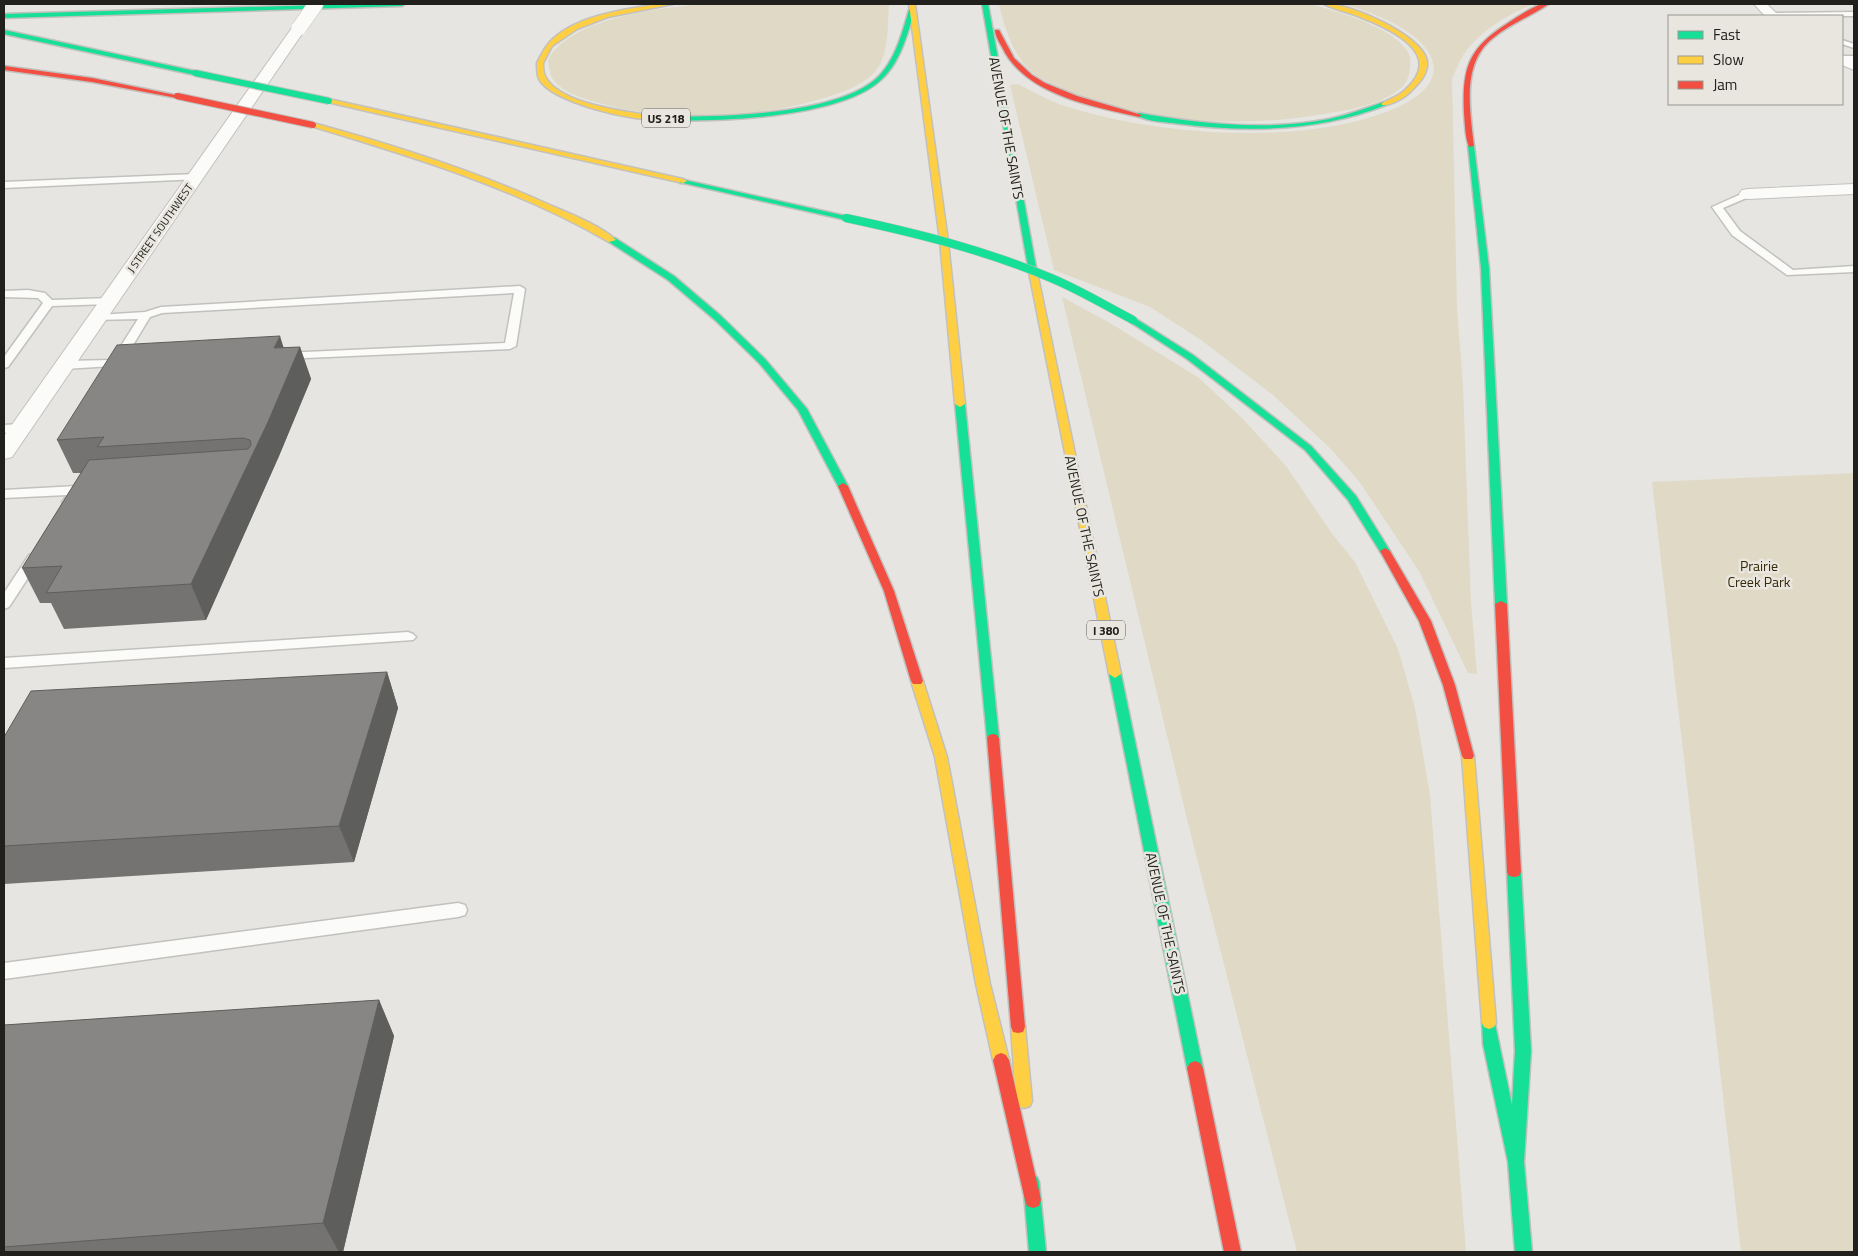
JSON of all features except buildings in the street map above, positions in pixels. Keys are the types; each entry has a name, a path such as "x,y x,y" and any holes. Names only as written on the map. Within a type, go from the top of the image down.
{"highway":[{"path":"4,16 402,4"},
{"name":"US 218","path":"670,4 615,14 579,26 562,35 544,52 540,61 539,71 544,80 554,90 566,97 600,109 634,116 725,118 792,110 846,96 880,78 893,60 912,6"},
{"path":"985,5 1008,54 1022,71 1049,88 1100,107 1144,116 1197,124 1244,126 1286,125 1359,113 1388,103 1408,92 1420,80 1426,66 1421,52 1407,38 1370,17 1327,4"},
{"path":"1516,1162 1523,1051 1485,268 1467,110 1468,79 1475,56 1489,38 1535,8 1546,4"},
{"name":"AVENUE OF THE SAINTS","path":"985,5 1034,281 1234,1252"},
{"path":"912,6 944,240 997,784 1038,1252"},
{"path":"4,32 329,101 846,218 907,230 976,250 1078,290 1133,320 1190,357 1308,448 1352,498 1390,559 1425,621 1449,685 1468,759 1491,1044 1516,1162 1524,1252"},
{"path":"4,68 92,80 313,125 417,156 489,182 562,212 621,245 671,278 718,318 762,361 802,409 841,480 889,591 941,757 983,984 1033,1200"}],"street":[{"name":"J STREET SOUTHWEST","path":"4,452 12,428 64,366 316,4"},
{"path":"1760,4 1770,15"},
{"path":"1843,60 1854,66"},
{"path":"1748,194 1854,189"}],"lane":[{"path":"1812,15 1854,14"},
{"path":"4,185 196,178"},
{"path":"1748,194 1717,207 1736,233 1791,273 1854,269"},
{"path":"98,318 146,316 161,310 520,289 510,346 274,356"},
{"path":"4,294 28,292 41,295 49,304"},
{"path":"49,304 110,301"},
{"path":"4,366 49,304"},
{"path":"117,363 146,316"},
{"path":"64,366 136,362"},
{"path":"4,494 82,490 62,514"},
{"path":"4,604 42,546"},
{"path":"6,667 408,637"},
{"path":"4,971 458,910"}],"green space":[{"path":"708,4 889,4 885,51 878,68 872,75 849,89 797,105 768,111 738,114 677,116 619,108 572,94 559,86 552,77 548,60 560,45 576,34 597,24 644,12"},
{"path":"999,4 1309,4 1366,22 1394,38 1404,47 1410,57 1410,71 1405,84 1393,94 1358,108 1297,118 1262,121 1191,120 1155,115 1121,109 1088,99 1036,75 1020,59 1015,50 1007,32"},
{"path":"1342,4 1534,4 1506,17 1480,36 1464,54 1452,79 1457,308 1463,387 1471,603 1477,674 1468,673 1419,571 1361,484 1332,450 1273,395 1201,340 1150,307 1054,270 1010,85 1018,84 1062,105 1095,115 1170,128 1248,133 1286,132 1323,128 1357,121 1396,108 1421,93 1432,77 1432,60 1422,44 1402,28 1375,15"},
{"path":"1062,297 1110,323 1199,378 1243,419 1286,466 1333,535 1355,562 1398,649 1415,708 1430,795 1466,1252 1297,1252 1188,823"},
{"name":"Prairie Creek Park","path":"1854,473 1854,1252 1741,1252 1652,482"}],"traffic: fast":[{"path":"4,16 402,4"},
{"path":"985,4 1032,267"},
{"path":"656,118 707,119 773,114 835,101 861,91 886,72 900,46 912,10"},
{"path":"4,32 195,73"},
{"path":"195,73 329,101"},
{"path":"1139,115 1197,124 1263,127 1328,121 1358,114 1384,104"},
{"path":"1471,146 1485,268 1501,604"},
{"path":"683,181 846,218"},
{"path":"846,218 925,236 1002,258 1062,283 1133,320"},
{"path":"612,240 671,278 718,318 762,361 802,409 843,486"},
{"path":"1133,320 1190,357 1308,448 1352,498 1385,551"},
{"path":"960,404 993,738"},
{"path":"1115,674 1195,1068"},
{"path":"1514,872 1523,1051 1516,1162"},
{"path":"1489,1023 1491,1044 1516,1162 1524,1252"},
{"path":"1031,1182 1038,1252"}],"traffic: slow":[{"path":"656,118 598,108 555,91 542,78 540,63 550,45 561,35 575,27 606,16 670,4"},
{"path":"912,4 944,241 960,404"},
{"path":"1327,4 1361,15 1401,34 1416,47 1424,60 1422,75 1408,91 1384,104"},
{"path":"329,101 683,181"},
{"path":"313,125 470,175 532,199 612,240"},
{"path":"1032,267 1115,674"},
{"path":"917,681 941,757 983,984 1001,1060"},
{"path":"1468,756 1489,1023"},
{"path":"1018,1027 1024,1101"}],"traffic: jam":[{"path":"1471,146 1467,88 1473,60 1480,48 1490,37 1527,13 1546,4"},
{"path":"997,31 1014,63 1029,76 1075,98 1139,115"},
{"path":"4,68 92,80 177,96"},
{"path":"177,96 313,125"},
{"path":"843,486 889,591 917,681"},
{"path":"1385,551 1425,621 1449,685 1468,756"},
{"path":"1501,604 1514,872"},
{"path":"993,738 1018,1027"},
{"path":"1001,1060 1033,1200"},
{"path":"1195,1068 1233,1252"}]}
